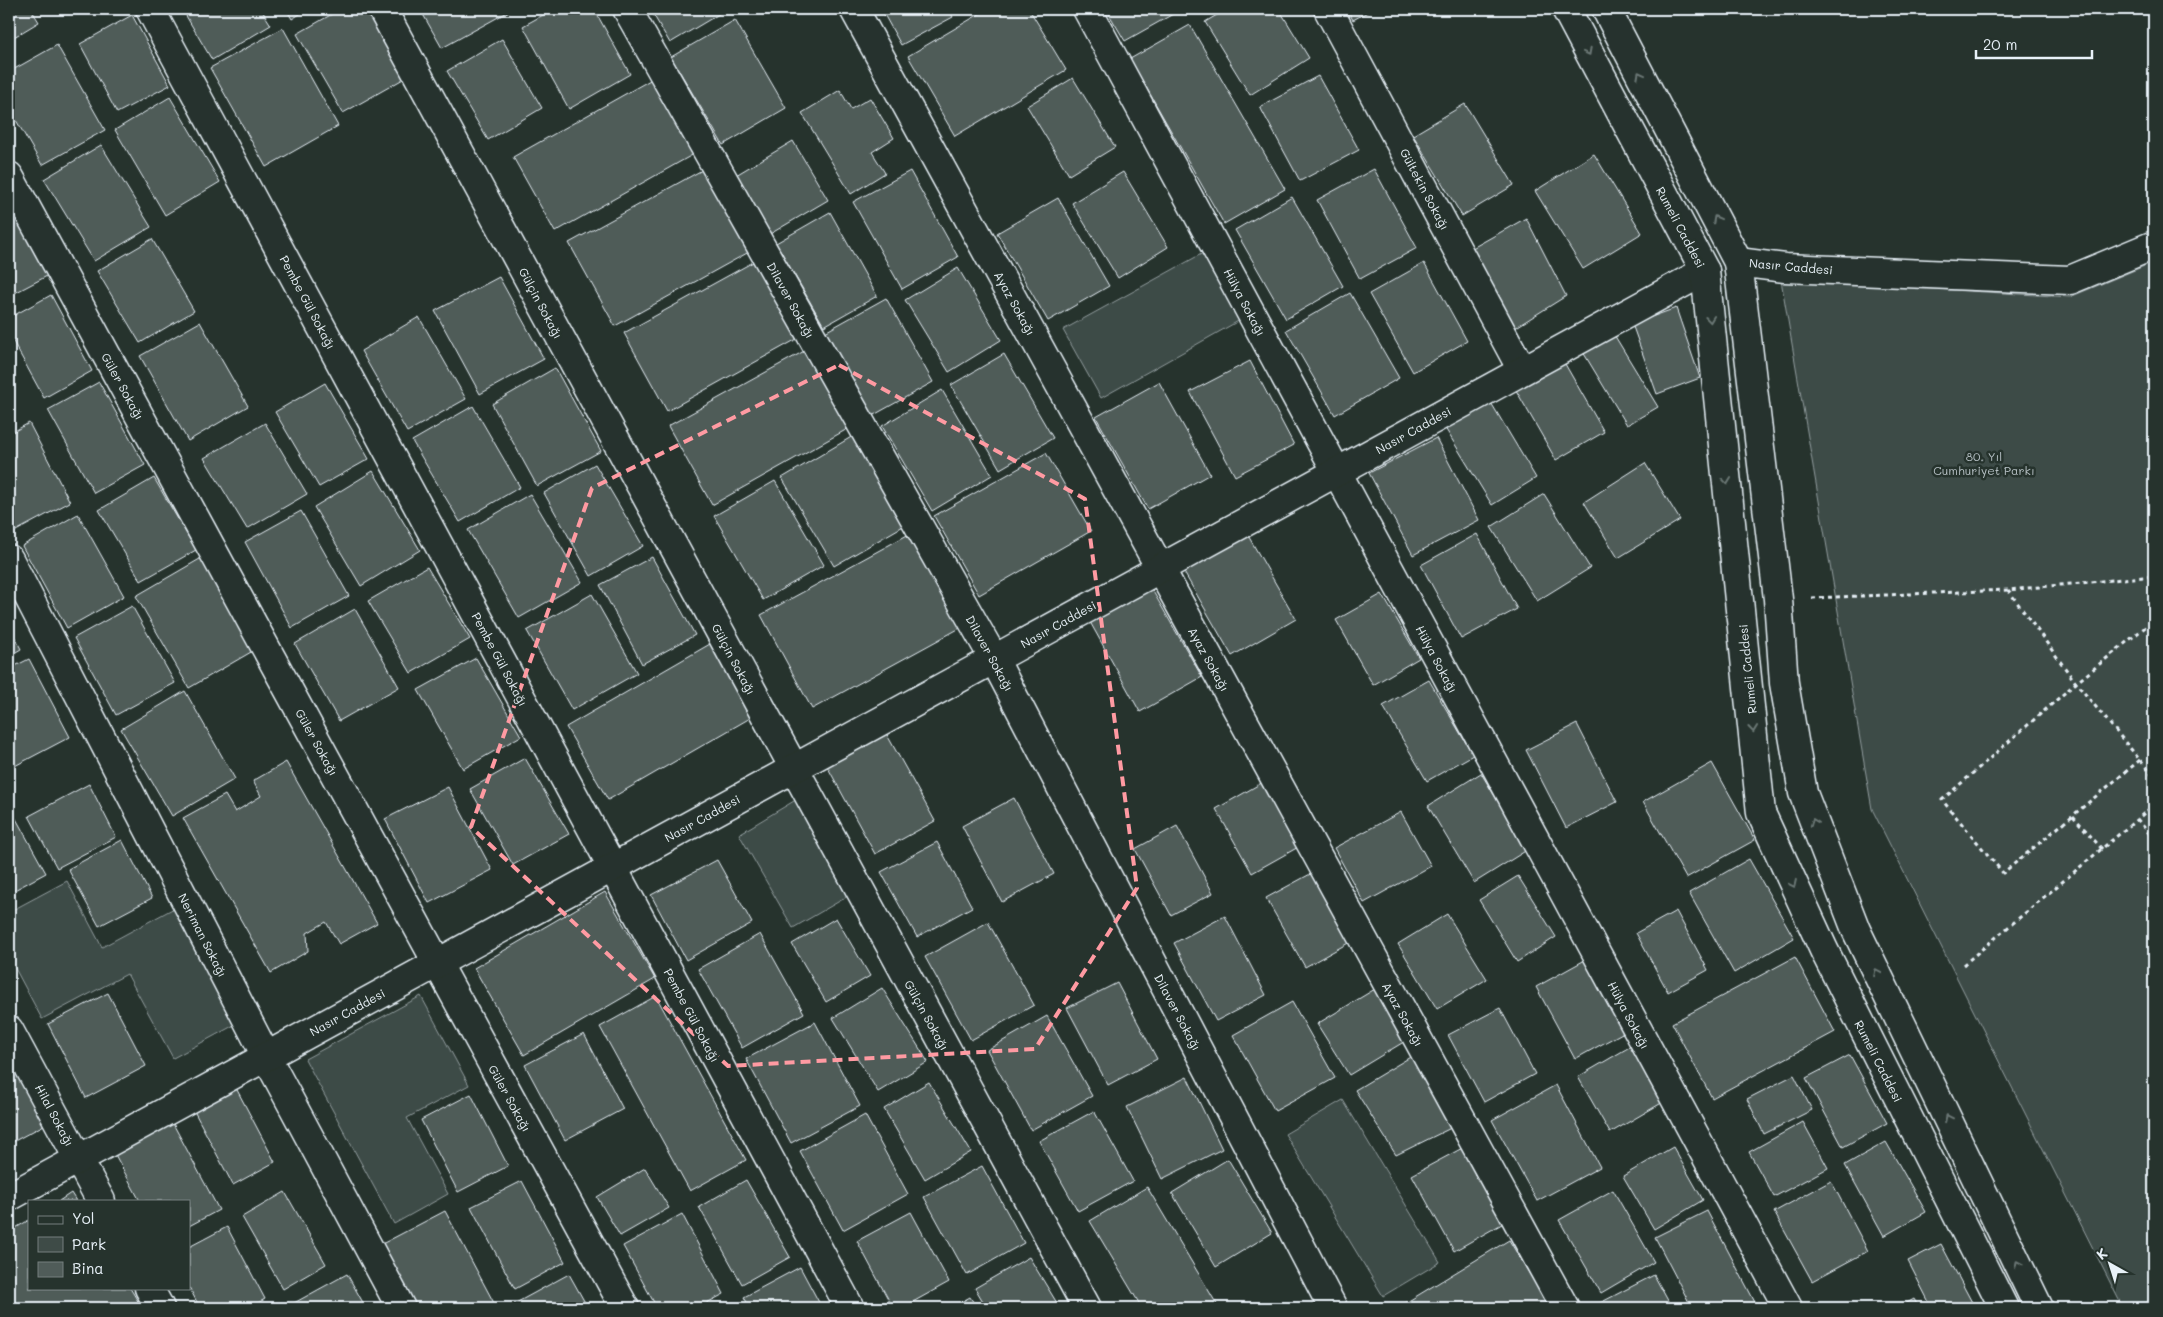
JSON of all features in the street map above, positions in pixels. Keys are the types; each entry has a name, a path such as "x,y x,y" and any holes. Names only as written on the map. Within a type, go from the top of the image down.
{"street":[{"name":"Pembe Gül Sokağı","path":"150,9 850,1308"},
{"name":"Gülçin Sokağı","path":"382,9 1087,1308"},
{"name":"Dilaver Sokağı","path":"627,9 994,659 1333,1308"},
{"name":"Ayaz Sokağı","path":"854,9 1565,1308"},
{"name":"Hülya Sokağı","path":"1087,9 1788,1308"},
{"name":"Gültekin Sokağı","path":"1328,9 1522,370"},
{"name":"Rumeli Caddesi","path":"1566,9 1705,271 1761,813 1824,950 2004,1308"},
{"path":"1606,9 1738,262 1778,599 1784,683 1803,793 1856,930 2039,1308"},
{"name":"Güler Sokağı","path":"9,176 625,1308"},
{"name":"Nasır Caddesi","path":"9,1197 1705,271 1738,262 1785,268 2070,280 2154,245"},
{"name":"Neriman Sokağı","path":"9,560 266,1056 401,1308"},
{"name":"Hilal Sokağı","path":"9,1030 100,1200"},
{"path":"150,1290 160,1308"}],"path":[{"path":"1778,599 2008,590 2154,576"},
{"path":"2008,590 2076,683 2154,777"},
{"path":"2140,760 2003,873 1942,800 2076,683 2154,620"},
{"path":"1963,965 2154,805"},
{"path":"2073,816 2102,849"},
{"path":"2137,820 2154,839"}],"highlighted area":[{"path":"839,365 1085,499 1137,888 1035,1049 728,1066 471,827 592,488"}],"green space":[{"path":"1205,252 1242,319 1101,398 1063,330"},
{"name":"80. Yıl Cumhuriyet Parkı","path":"2154,262 2154,1308 2123,1308 1872,809 1781,280 2070,297"},
{"path":"809,792 864,887 793,928 739,834"},
{"path":"67,881 102,947 178,906 240,1022 173,1058 127,974 42,1019 9,957 9,912"},
{"path":"421,996 469,1085 407,1118 448,1194 394,1224 305,1059"},
{"path":"1343,1100 1440,1262 1383,1296 1285,1134"}],"building":[{"path":"9,9 31,9 39,22 9,40"},
{"path":"182,9 261,9 271,25 212,60"},
{"path":"286,9 308,9 292,19"},
{"path":"341,9 365,9 405,78 343,113 297,34"},
{"path":"420,9 513,9 442,48"},
{"path":"554,9 594,9 630,74 569,109 523,26"},
{"path":"650,9 722,9 724,11 670,43"},
{"path":"881,9 949,9 953,17 901,45"},
{"path":"988,9 1029,9 1066,70 955,136 908,56"},
{"path":"1106,9 1182,9 1125,41"},
{"path":"1227,9 1279,9 1309,58 1250,95 1205,22"},
{"path":"1347,9 1373,9 1353,20"},
{"path":"132,15 170,85 117,113 80,44"},
{"path":"735,20 786,108 723,145 671,57"},
{"path":"1190,25 1285,189 1224,224 1130,59"},
{"path":"283,28 338,126 266,167 210,68"},
{"path":"502,39 542,108 488,140 447,71"},
{"path":"57,45 105,130 42,165 9,108 9,72"},
{"path":"1318,76 1359,150 1300,181 1260,107"},
{"path":"1073,78 1115,147 1069,175 1027,106"},
{"path":"652,79 694,154 555,232 513,157"},
{"path":"840,90 851,109 870,98 894,138 872,152 885,173 851,194 802,113"},
{"path":"170,97 220,182 165,215 115,130"},
{"path":"1465,104 1514,185 1462,216 1413,135"},
{"path":"793,141 828,200 770,234 736,175"},
{"path":"101,145 151,227 94,261 44,179"},
{"path":"1594,154 1642,233 1583,269 1535,191"},
{"path":"704,169 749,252 615,326 569,243"},
{"path":"1374,169 1417,248 1360,279 1317,200"},
{"path":"910,171 958,257 902,289 853,202"},
{"path":"1123,172 1168,247 1118,278 1072,203"},
{"path":"1292,197 1343,286 1286,319 1235,230"},
{"path":"1058,198 1109,286 1048,321 997,233"},
{"path":"9,205 47,276 9,296"},
{"path":"830,212 877,296 824,326 776,243"},
{"path":"1526,218 1566,296 1510,331 1467,251"},
{"path":"152,239 194,311 140,343 97,271"},
{"path":"755,261 797,339 667,411 624,333"},
{"path":"1424,263 1467,341 1413,372 1369,294"},
{"path":"958,268 1001,340 949,372 905,300"},
{"path":"499,277 544,359 480,394 435,311"},
{"path":"1350,293 1399,378 1335,415 1286,330"},
{"path":"51,295 92,371 44,398 9,334 9,318"},
{"path":"886,298 933,382 872,416 825,332"},
{"path":"1676,308 1700,378 1657,394 1632,324"},
{"path":"419,317 466,399 407,432 361,351"},
{"path":"200,322 248,406 188,441 140,356"},
{"path":"1610,328 1658,407 1627,425 1580,347"},
{"path":"808,349 851,427 712,505 668,426"},
{"path":"1004,354 1053,438 1000,469 951,385"},
{"path":"1561,357 1604,432 1556,460 1513,385"},
{"path":"1250,361 1294,445 1235,476 1190,392"},
{"path":"555,368 601,451 537,486 492,404"},
{"path":"99,382 145,465 94,493 48,410"},
{"path":"1159,382 1210,474 1148,509 1096,417"},
{"path":"325,383 369,459 319,487 275,412"},
{"path":"942,390 992,475 932,511 882,426"},
{"path":"1490,401 1536,478 1492,505 1445,428"},
{"path":"473,406 520,487 460,522 412,441"},
{"path":"29,423 70,502 14,532 9,522 9,434"},
{"path":"265,423 307,494 247,529 204,458"},
{"path":"853,436 905,525 834,566 782,478"},
{"path":"1436,438 1479,520 1413,555 1369,473"},
{"path":"1046,453 1091,531 979,595 934,516"},
{"path":"1645,463 1680,520 1618,558 1584,502"},
{"path":"595,464 643,546 591,576 544,493"},
{"path":"373,471 420,550 361,586 314,507"},
{"path":"154,478 196,550 141,581 99,510"},
{"path":"775,481 824,565 763,600 714,516"},
{"path":"530,494 582,582 519,618 468,530"},
{"path":"1544,494 1590,568 1537,601 1491,527"},
{"path":"301,511 349,596 292,628 245,542"},
{"path":"78,514 124,596 67,628 22,546"},
{"path":"1246,532 1296,619 1232,656 1182,569"},
{"path":"911,533 962,627 812,709 761,615"},
{"path":"1477,534 1517,609 1461,639 1421,565"},
{"path":"205,556 258,648 189,688 136,596"},
{"path":"652,557 695,635 642,664 600,585"},
{"path":"427,567 470,639 411,673 368,601"},
{"path":"1151,588 1202,677 1140,712 1090,622"},
{"path":"592,594 637,673 572,710 527,631"},
{"path":"1382,594 1419,658 1373,685 1336,620"},
{"path":"132,606 175,683 116,715 74,638"},
{"path":"355,609 399,687 339,721 295,644"},
{"path":"9,626 21,649 9,656"},
{"path":"710,644 752,717 608,800 566,727"},
{"path":"476,658 521,736 463,769 418,690"},
{"path":"29,659 70,737 9,769 9,669"},
{"path":"1429,680 1473,755 1427,781 1383,706"},
{"path":"185,691 235,779 172,816 121,729"},
{"path":"1577,724 1617,802 1566,828 1526,750"},
{"path":"886,733 935,821 875,854 827,766"},
{"path":"525,758 569,834 513,865 470,789"},
{"path":"286,762 377,923 339,944 326,922 307,933 308,951 271,973 183,818 225,795 235,812 261,796 253,781"},
{"path":"1712,763 1755,840 1686,878 1643,802"},
{"path":"1481,773 1527,850 1474,883 1428,806"},
{"path":"1265,781 1302,845 1252,873 1216,809"},
{"path":"89,784 116,837 57,868 29,816"},
{"path":"448,787 492,870 429,903 385,819"},
{"path":"1014,798 1054,874 1002,902 962,826"},
{"path":"9,806 46,873 9,893"},
{"path":"1401,812 1431,866 1364,903 1334,848"},
{"path":"1177,826 1213,893 1171,915 1135,849"},
{"path":"122,840 152,898 99,926 68,869"},
{"path":"937,842 972,907 917,937 881,872"},
{"path":"1749,859 1794,938 1734,973 1689,893"},
{"path":"717,860 752,923 686,960 651,895"},
{"path":"1314,872 1352,941 1305,967 1266,898"},
{"path":"1518,876 1556,937 1517,962 1479,900"},
{"path":"605,892 655,979 524,1055 474,968"},
{"path":"1676,911 1708,970 1668,992 1636,933"},
{"path":"1447,914 1487,979 1437,1009 1398,944"},
{"path":"1225,916 1266,995 1216,1021 1174,943"},
{"path":"836,918 870,976 826,1002 792,944"},
{"path":"988,922 1034,1005 971,1040 925,957"},
{"path":"760,934 804,1013 742,1048 698,969"},
{"path":"1795,957 1835,1032 1712,1098 1672,1023"},
{"path":"1585,960 1624,1032 1575,1059 1536,987"},
{"path":"1117,983 1157,1059 1108,1085 1067,1008"},
{"path":"882,988 928,1062 878,1092 833,1018"},
{"path":"1375,989 1407,1040 1349,1075 1317,1024"},
{"path":"108,993 146,1066 86,1098 48,1024"},
{"path":"656,996 746,1160 690,1191 600,1027"},
{"path":"1292,1002 1335,1078 1275,1111 1233,1035"},
{"path":"1500,1008 1535,1074 1484,1102 1448,1035"},
{"path":"1047,1016 1092,1096 1031,1130 987,1050"},
{"path":"815,1022 860,1106 791,1143 746,1059"},
{"path":"584,1034 623,1109 565,1140 525,1065"},
{"path":"1633,1045 1665,1101 1610,1133 1578,1077"},
{"path":"1850,1055 1887,1123 1843,1147 1806,1078"},
{"path":"9,1056 44,1125 9,1144"},
{"path":"1412,1056 1457,1125 1396,1155 1355,1090"},
{"path":"1794,1075 1812,1110 1764,1134 1747,1099"},
{"path":"1187,1077 1222,1149 1162,1179 1127,1107"},
{"path":"929,1082 971,1152 925,1179 884,1109"},
{"path":"1556,1085 1600,1167 1537,1201 1492,1120"},
{"path":"236,1088 275,1162 233,1185 194,1111"},
{"path":"471,1094 508,1166 458,1192 421,1120"},
{"path":"1094,1111 1133,1181 1078,1211 1039,1141"},
{"path":"865,1115 908,1194 843,1230 800,1151"},
{"path":"170,1118 219,1210 190,1225 190,1200 139,1200 112,1149"},
{"path":"1803,1122 1828,1168 1774,1197 1749,1152"},
{"path":"1886,1142 1926,1212 1884,1236 1845,1165"},
{"path":"1468,1145 1509,1220 1454,1251 1412,1175"},
{"path":"1673,1147 1703,1200 1654,1229 1623,1176"},
{"path":"1228,1159 1272,1233 1216,1267 1172,1193"},
{"path":"982,1166 1024,1243 967,1275 924,1197"},
{"path":"645,1168 669,1208 620,1236 597,1197"},
{"path":"746,1180 790,1257 742,1284 699,1207"},
{"path":"522,1181 565,1262 515,1289 471,1207"},
{"path":"1831,1181 1868,1251 1812,1281 1774,1212"},
{"path":"1147,1187 1219,1308 1142,1308 1090,1221"},
{"path":"1613,1190 1654,1262 1601,1293 1559,1220"},
{"path":"285,1192 326,1264 283,1289 242,1217"},
{"path":"71,1193 75,1200 60,1200"},
{"path":"445,1211 494,1303 485,1308 416,1308 382,1244"},
{"path":"1707,1211 1758,1308 1692,1308 1655,1237"},
{"path":"911,1212 949,1282 902,1308 893,1308 857,1241"},
{"path":"682,1214 724,1294 697,1308 657,1308 623,1246"},
{"path":"28,1221 28,1290 131,1290 142,1308 9,1308 9,1232"},
{"path":"227,1227 265,1299 249,1308 200,1308 190,1289 190,1246"},
{"path":"1509,1240 1550,1308 1397,1308"},
{"path":"1941,1244 1975,1308 1932,1308 1908,1261"},
{"path":"1029,1257 1060,1308 987,1308 975,1288"},
{"path":"800,1267 822,1308 750,1308 744,1297"},
{"path":"347,1274 366,1308 285,1308"},
{"path":"569,1274 588,1308 516,1308 514,1304"},
{"path":"1654,1275 1672,1308 1601,1308 1598,1304"},
{"path":"970,1297 977,1308 951,1308"},
{"path":"1914,1299 1919,1308 1898,1308"}]}
